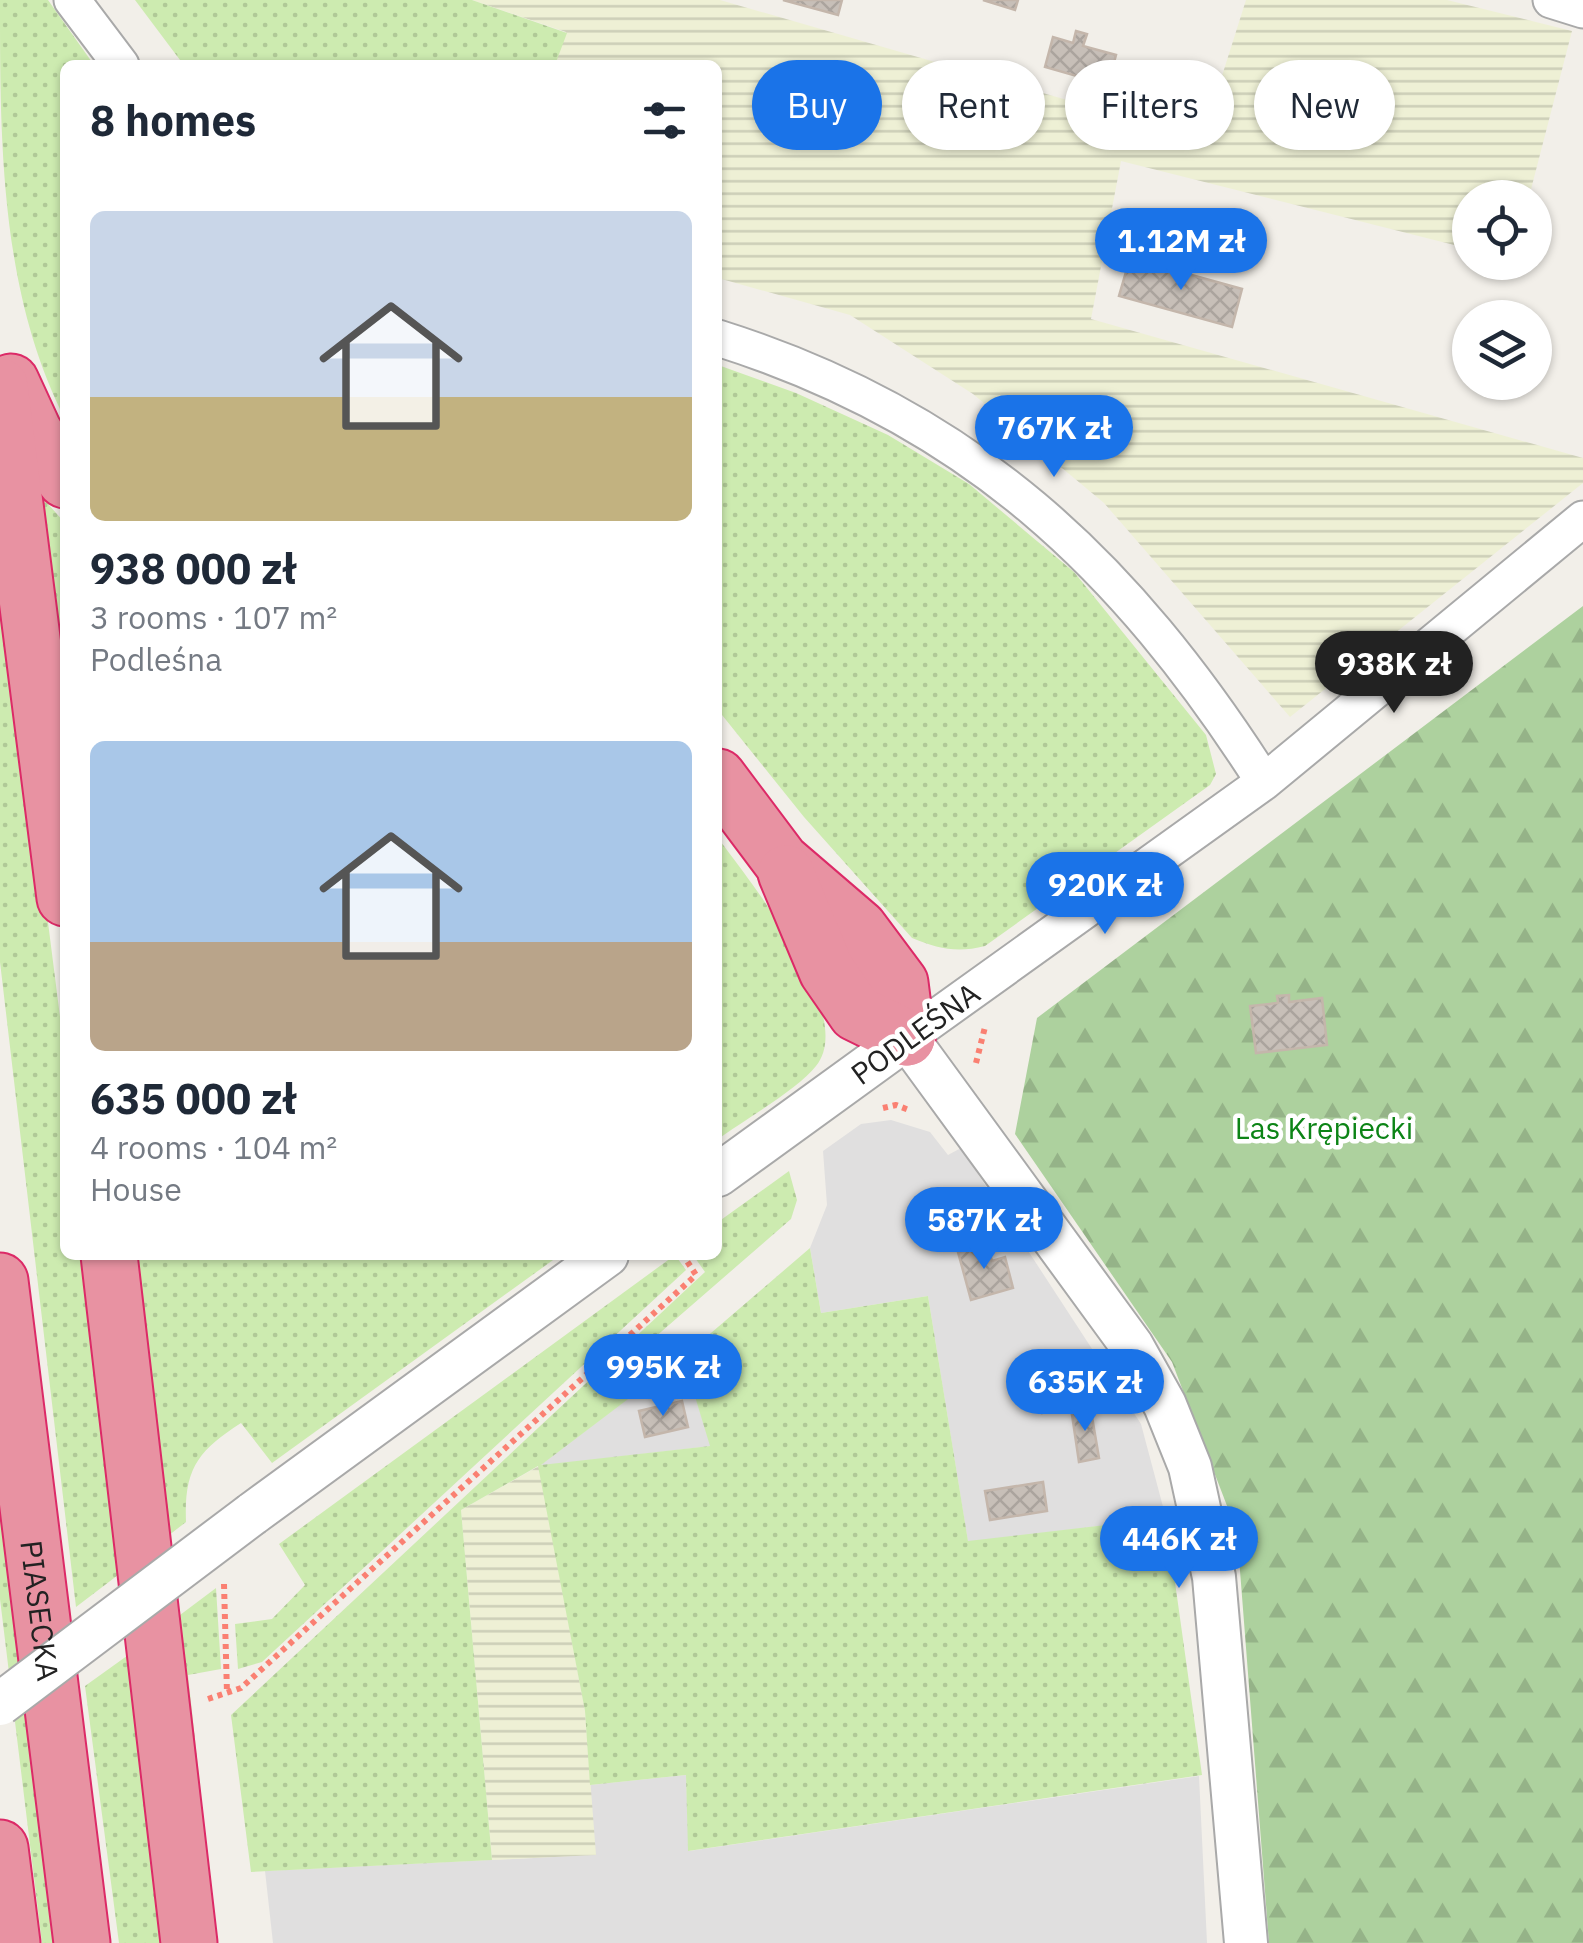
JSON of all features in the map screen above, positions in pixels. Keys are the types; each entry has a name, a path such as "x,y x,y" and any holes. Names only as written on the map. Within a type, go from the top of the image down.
{"highway":[{"path":"0,354 34,432 60,472"},
{"path":"0,386 60,859"},
{"path":"722,782 782,862 859,928 900,983 907,1038"},
{"path":"110,1260 189,1943"},
{"name":"PIASECKA","path":"0,1281 82,1943"},
{"path":"0,1848 12,1943"}],"street":[{"path":"72,0 117,60"},
{"path":"1551,0 1583,10"},
{"path":"722,340 865,396 942,440 1025,498 1074,540 1139,611 1220,712 1264,782"},
{"name":"PODLEŚNA","path":"722,1172 1264,782 1583,519"},
{"path":"907,1038 1132,1346 1164,1405 1190,1466 1214,1577 1246,1943"},
{"path":"0,1704 600,1260"}],"path":[{"path":"877,1109 896,1105 913,1111"},
{"path":"224,1574 227,1692 240,1688 696,1275 686,1260"}],"shaded area":[{"path":"891,1120 930,1132 948,1155 961,1148 1141,1424 1166,1518 968,1542 928,1296 821,1313 810,1248 827,1205 823,1151 861,1124"},
{"path":"683,1357 711,1446 539,1466"},
{"path":"686,1775 689,1851 1199,1776 1207,1943 273,1943 265,1871 595,1855 590,1785"}],"green space":[{"path":"0,0 48,0 90,60 60,60 60,407 27,319 16,267 3,161"},
{"path":"135,0 472,0 567,33 557,60 180,60"},
{"path":"472,0 720,0 928,60 902,60 902,150 1045,150 1045,94 1065,99 1065,150 1234,150 1234,60 1227,60 1246,0 1447,0 1572,31 1533,180 1452,180 1452,244 1121,161 1091,319 1583,458 1583,483 1290,717 1104,503 973,394 850,315 722,279 722,60 557,60 566,32"},
{"path":"722,366 796,393 888,435 969,484 1074,572 1206,735 1216,774 1210,785 985,946 966,949 948,949 912,938 804,817 722,715"},
{"path":"40,495 60,517 60,661"},
{"path":"0,545 60,1017 60,1260 90,1260 122,1572 76,1607 0,962"},
{"name":"Las Krępiecki","path":"1583,606 1583,1943 1269,1943 1237,1532 1172,1362 1015,1134 1037,1018"},
{"path":"722,843 774,915 812,983 823,1015 825,1043 816,1066 784,1094 722,1136"},
{"path":"789,1171 797,1200 791,1219 631,1358 648,1384 541,1465 710,1446 683,1357 810,1248 821,1313 928,1296 968,1541 1166,1518 1202,1775 688,1851 686,1775 590,1785 585,1711 538,1466 461,1510 492,1860 251,1872 231,1715 705,1272 697,1260 722,1260 722,1219"},
{"path":"135,1260 553,1260 272,1463 241,1423 226,1433 204,1452 191,1474 186,1522 164,1539"},
{"path":"668,1260 679,1260 686,1270 262,1662 238,1669 235,1624 272,1619 305,1585 279,1544"},
{"path":"539,1466 585,1711 596,1855 492,1860 461,1510"},
{"path":"0,1477 60,1943 42,1943 0,1599"},
{"path":"216,1588 221,1669 188,1675 200,1785 189,1748 172,1621"},
{"path":"131,1653 166,1943 119,1943 85,1686"}],"building":[{"path":"783,0 842,0 838,15"},
{"path":"983,0 1018,0 1015,10"},
{"path":"1076,31 1087,34 1083,46 1116,55 1115,60 1065,60 1065,73 1045,67 1053,37 1073,43"},
{"path":"1130,258 1242,289 1232,327 1119,296"},
{"path":"1289,995 1289,1002 1322,998 1327,1045 1256,1053 1250,1006 1278,1003 1277,996"},
{"path":"987,1244 992,1261 1005,1257 1013,1288 971,1300 958,1252"},
{"path":"1086,1379 1090,1405 1042,1413 1038,1387"},
{"path":"682,1401 688,1427 645,1437 639,1411"},
{"path":"1090,1405 1099,1458 1079,1462 1071,1408"},
{"path":"1043,1482 1047,1511 990,1520 985,1491"}]}
